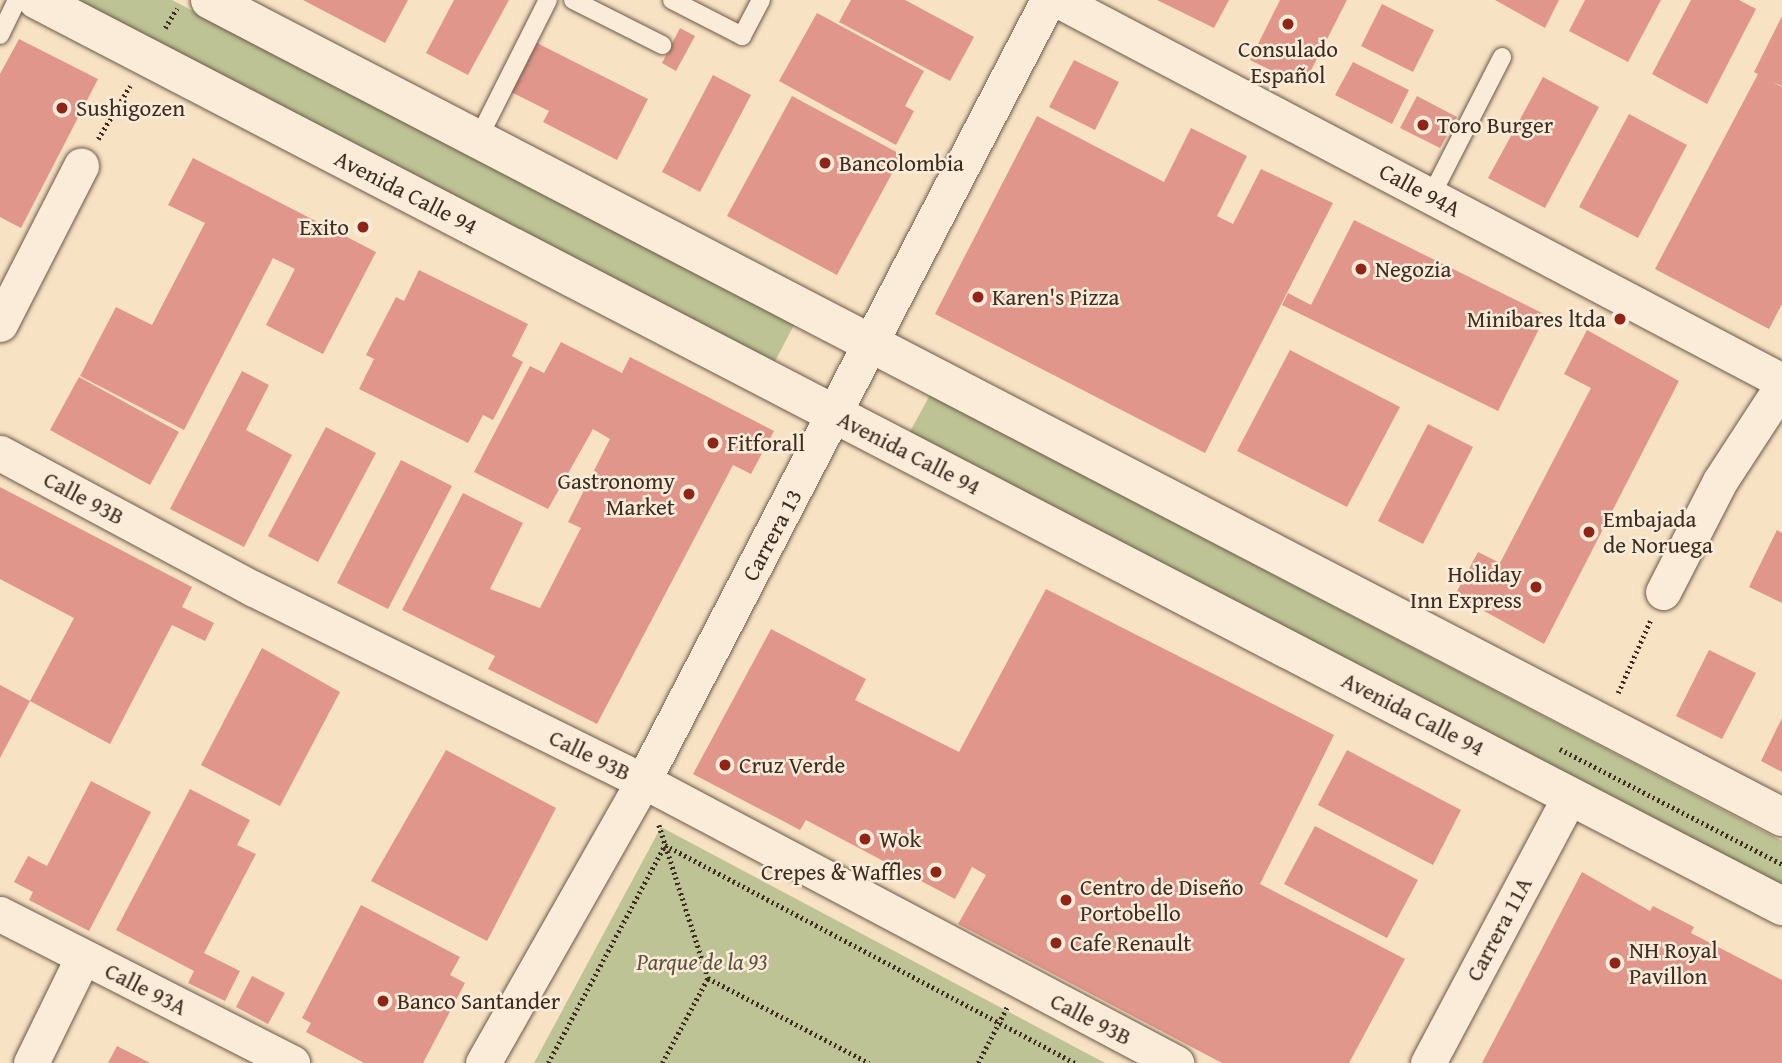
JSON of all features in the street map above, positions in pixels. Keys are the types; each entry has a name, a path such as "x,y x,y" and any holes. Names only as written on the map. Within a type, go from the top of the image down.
{"main road":[{"name":"Avenida Calle 94","path":"37,0 1782,906"},
{"path":"210,0 1782,817"}],"street":[{"name":"Carrera 13","path":"482,1063 643,782 1048,0"},
{"name":"Calle 94A","path":"1058,0 1782,383"},
{"path":"0,324 81,166"},
{"path":"1663,592 1720,481 1782,383"},
{"name":"Calle 93B","path":"0,453 254,589 643,782 1176,1063"},
{"name":"Carrera 11A","path":"1428,1063 1570,796"},
{"name":"Calle 93A","path":"0,914 292,1063"},
{"path":"31,1063 83,957"}],"lane":[{"path":"0,34 18,0"},
{"path":"478,139 548,0"},
{"path":"573,0 662,45"},
{"path":"672,0 742,36 761,0"},
{"path":"1431,196 1502,57"}],"path":[{"path":"657,822 708,978 869,1063"},
{"path":"665,845 1075,1063"},
{"path":"548,1063 665,845"},
{"path":"662,1063 708,978"},
{"path":"978,1063 1020,982"}],"green space":[{"path":"69,0 172,0 794,325 772,367"},
{"path":"930,395 1782,841 1782,894 907,437"},
{"name":"Parque de la 93","path":"661,827 1105,1063 534,1063"}],"building":[{"path":"303,0 408,0 385,43"},
{"path":"454,0 509,0 468,75 426,53"},
{"path":"851,0 905,0 974,37 950,81 839,22"},
{"path":"1157,0 1229,0 1214,28"},
{"path":"1280,0 1347,0 1303,86 1250,60"},
{"path":"1495,0 1559,0 1545,28"},
{"path":"1585,0 1661,0 1628,62 1569,31"},
{"path":"1691,0 1739,0 1756,9 1707,104 1652,74"},
{"path":"1382,4 1434,30 1413,72 1361,46"},
{"path":"817,13 924,71 905,106 914,111 896,145 779,81"},
{"path":"1782,16 1782,86 1773,82 1782,87 1782,304 1769,329 1655,269 1758,74 1754,72"},
{"path":"680,28 695,36 676,71 662,63"},
{"path":"19,39 98,79 21,228 0,217 0,74"},
{"path":"537,43 648,99 617,160 543,122 549,111 511,92"},
{"path":"1074,60 1119,82 1095,130 1049,107"},
{"path":"1353,62 1409,90 1392,124 1335,95"},
{"path":"713,75 751,95 700,192 662,172"},
{"path":"1543,77 1599,107 1545,208 1488,178"},
{"path":"792,96 902,155 837,275 727,216"},
{"path":"1417,96 1457,117 1440,148 1400,128"},
{"path":"1629,114 1687,145 1638,238 1579,207"},
{"path":"1037,116 1164,182 1191,128 1247,156 1217,216 1233,224 1261,169 1333,203 1205,453 935,314"},
{"path":"193,158 376,252 323,354 266,325 295,269 273,258 184,430 80,376 116,307 152,325 205,223 168,205"},
{"path":"1354,220 1546,315 1498,411 1282,305 1288,293 1311,305"},
{"path":"419,270 528,324 512,356 523,362 493,420 483,415 468,443 359,389 374,359 366,355 396,297 404,301"},
{"path":"1587,330 1679,381 1544,644 1455,595 1478,552 1500,563 1591,388 1564,374"},
{"path":"561,342 622,373 630,357 774,431 751,474 733,465 597,724 488,669 495,656 402,610 463,493 523,523 490,589 540,608 581,528 568,522 610,439 593,429 548,509 474,472 530,366 544,373"},
{"path":"1290,350 1400,407 1347,507 1237,451"},
{"path":"242,371 269,385 246,430 292,455 244,547 170,509"},
{"path":"79,377 179,432 150,485 50,430"},
{"path":"1428,424 1473,447 1423,544 1378,521"},
{"path":"326,427 376,453 318,562 268,536"},
{"path":"401,460 452,486 388,609 337,583"},
{"path":"0,487 192,587 182,607 214,623 205,641 172,625 110,744 30,701 74,618 0,579"},
{"path":"1777,530 1782,533 1782,603 1749,587"},
{"path":"1046,589 1334,735 1260,884 1405,959 1349,1063 1222,1063 958,924 986,875 972,867 955,899 806,820 800,830 693,774 771,629 866,679 855,700 959,752"},
{"path":"262,648 340,692 280,806 201,765"},
{"path":"1709,650 1756,673 1722,739 1676,716"},
{"path":"0,685 30,701 0,758"},
{"path":"1782,718 1782,772 1761,761"},
{"path":"446,750 556,808 487,941 371,881"},
{"path":"1347,750 1461,810 1433,865 1318,805"},
{"path":"91,781 151,812 89,931 29,900 33,892 14,882 28,856 47,866"},
{"path":"190,789 250,820 237,845 256,854 204,953 240,971 225,1001 188,983 194,971 116,930"},
{"path":"1315,826 1418,880 1387,938 1284,884"},
{"path":"1582,872 1650,911 1653,906 1694,927 1691,933 1782,980 1782,1063 1482,1063"},
{"name":"Banco Santander","path":"361,905 460,957 450,975 465,983 423,1063 364,1063 306,1032 311,1023 302,1018"},
{"path":"252,976 285,993 268,1024 236,1007"},
{"path":"117,1046 150,1063 108,1063"}],"place":[{"name":"Consulado Español","path":"1288,24"},
{"name":"Sushigozen","path":"62,108"},
{"name":"Toro Burger","path":"1423,125"},
{"name":"Bancolombia","path":"825,163"},
{"name":"Exito","path":"363,227"},
{"name":"Negozia","path":"1361,269"},
{"name":"Karen's Pizza","path":"978,297"},
{"name":"Minibares ltda","path":"1620,319"},
{"name":"Fitforall","path":"713,443"},
{"name":"Gastronomy Market","path":"689,494"},
{"name":"Embajada de Noruega","path":"1589,532"},
{"name":"Holiday Inn Express","path":"1536,587"},
{"name":"Cruz Verde","path":"725,765"},
{"name":"Wok","path":"865,839"},
{"name":"Crepes & Waffles","path":"936,872"},
{"name":"Centro de Diseño Portobello","path":"1066,900"},
{"name":"Cafe Renault","path":"1056,943"},
{"name":"NH Royal Pavillon","path":"1615,963"},
{"name":"Banco Santander","path":"383,1001"}]}
